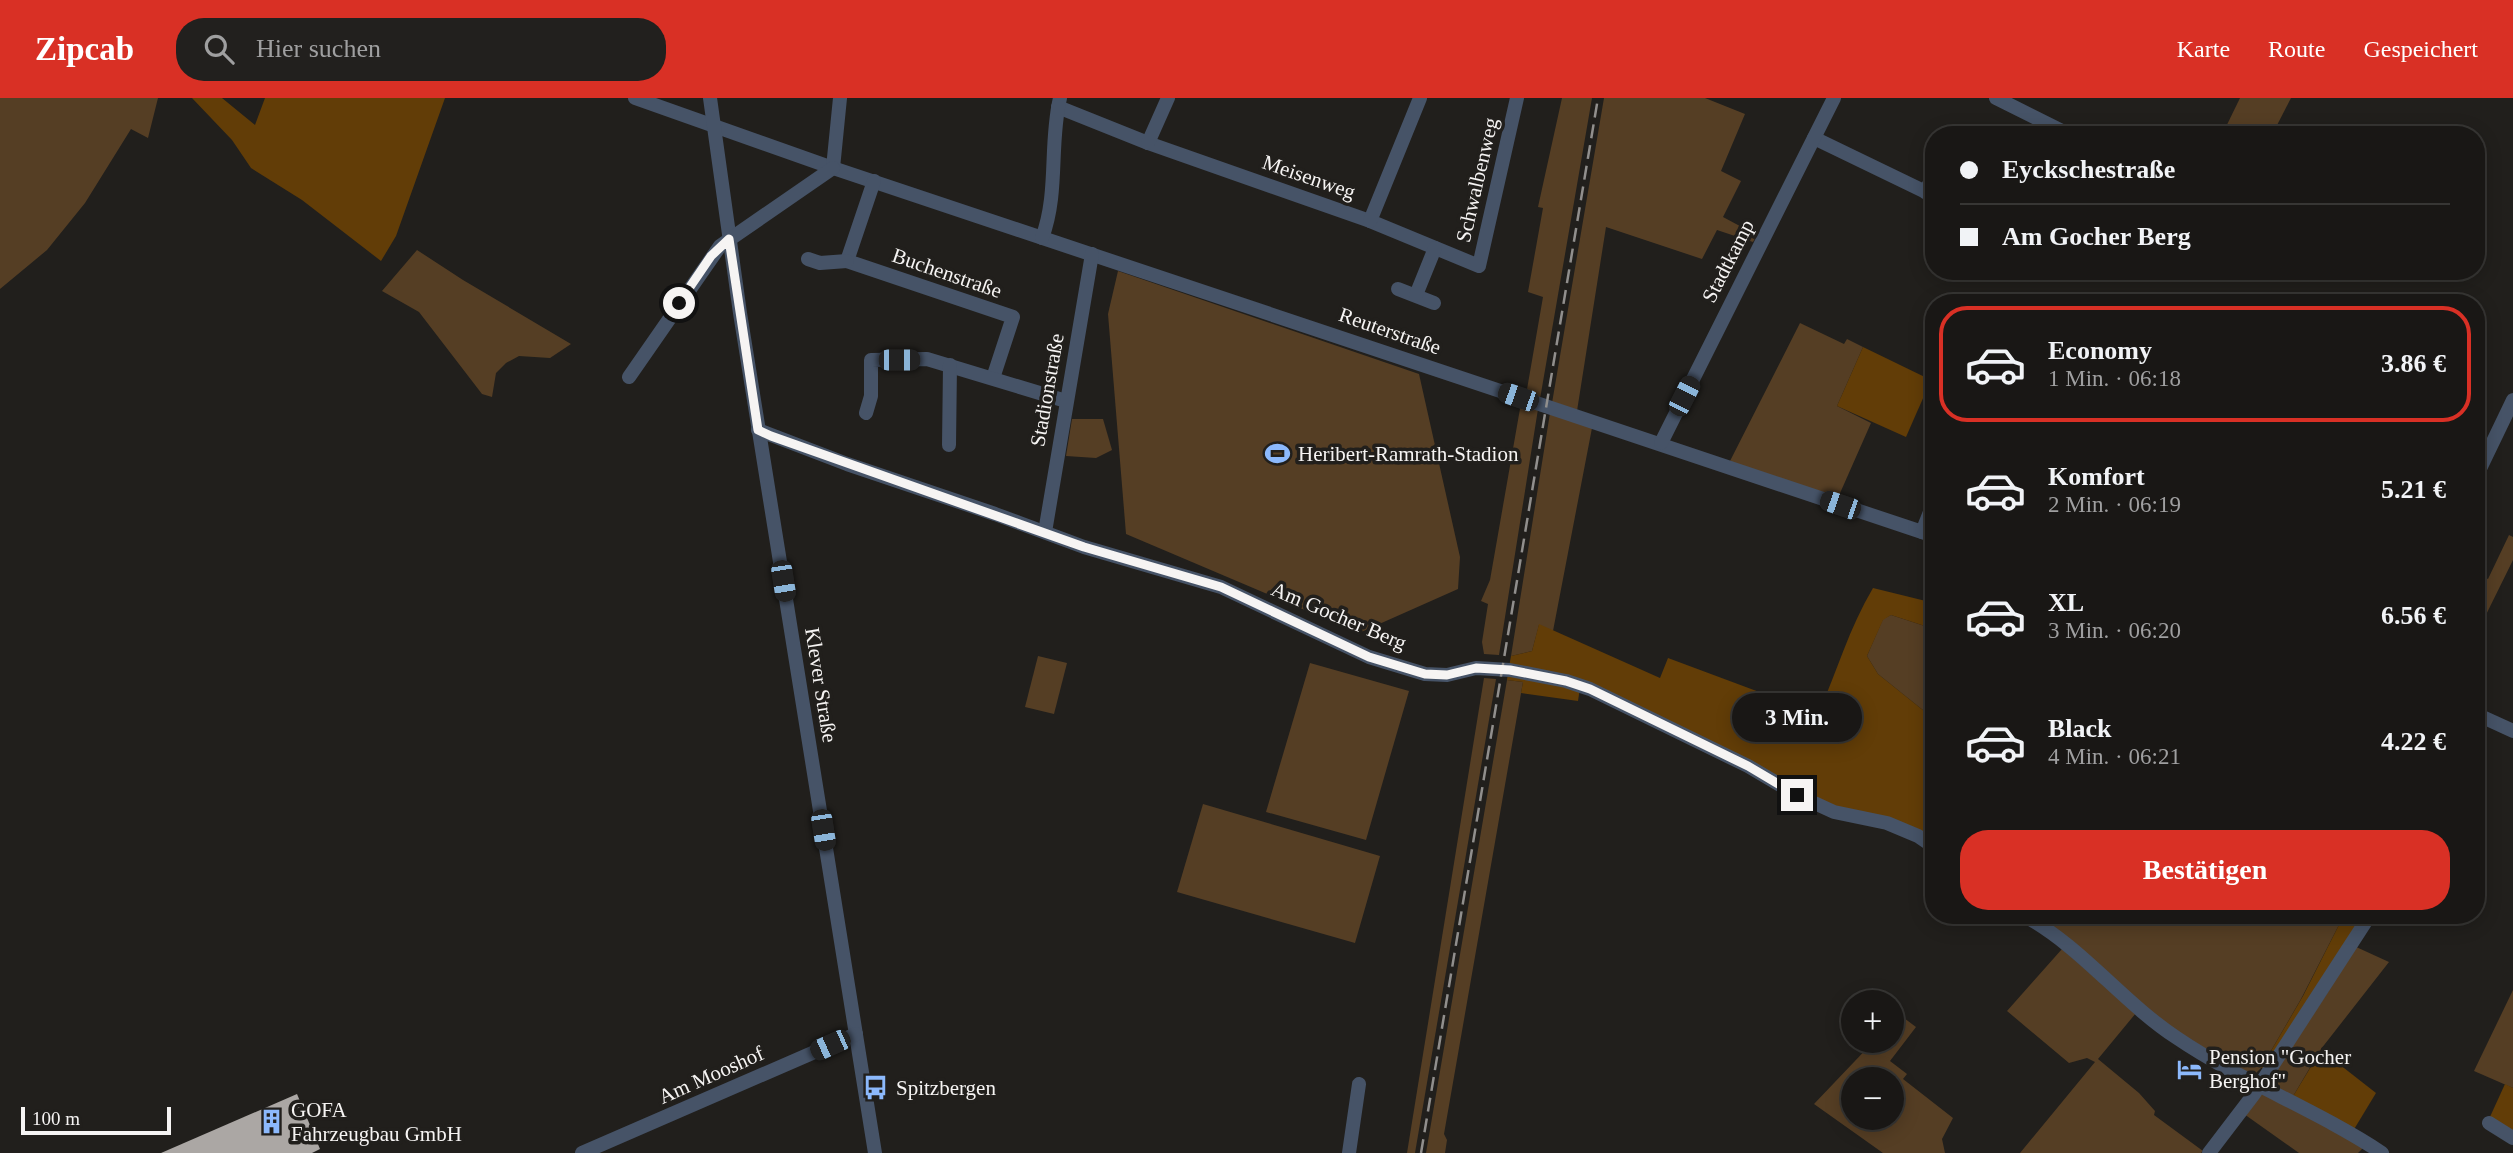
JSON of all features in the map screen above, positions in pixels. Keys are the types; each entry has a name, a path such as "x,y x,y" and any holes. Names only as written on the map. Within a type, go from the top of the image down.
{"street":[{"name":"Reuterstraße","path":"635,98 833,168 1925,533"},
{"name":"Klever Straße","path":"710,98 708,124 729,239 875,1153"},
{"path":"629,377 711,256 729,239 833,168 840,98"},
{"path":"1148,143 1168,98"},
{"name":"Meisenweg","path":"1059,102 1148,143 1370,221 1420,98"},
{"name":"Schwalbenweg","path":"1370,221 1479,266 1517,98"},
{"name":"Stadtkamp","path":"1661,443 1834,98"},
{"path":"1996,98 2052,126"},
{"path":"1042,238 1051,207 1059,102"},
{"path":"1814,138 1925,192"},
{"path":"847,261 874,181"},
{"name":"Schwalbenweg","path":"1416,295 1435,248"},
{"name":"Stadionstraße","path":"1045,533 1092,254"},
{"name":"Buchenstraße","path":"808,259 821,263 847,261 1013,317 993,378"},
{"path":"1398,289 1434,303"},
{"path":"866,413 871,396 871,360 927,359 1066,401"},
{"path":"949,445 950,365"},
{"path":"2485,458 2513,400"},
{"name":"Am Gocher Berg","path":"758,430 1084,547 1221,587 1369,657 1425,674 1447,675 1476,668 1510,670 1566,681 1590,689 1748,766 1797,795 1834,812 1887,823 1925,841"},
{"path":"2485,721 2513,731"},
{"path":"2039,924 2178,1039 2382,1153"},
{"path":"2209,1153 2260,1084 2364,924"},
{"name":"Am Mooshof","path":"582,1153 856,1034"},
{"path":"1349,1153 1359,1084"},
{"path":"2489,1123 2513,1138"}],"shaded area":[{"path":"0,98 158,98 148,138 131,129 85,203 47,250 0,289"},
{"path":"192,98 222,98 255,125 265,98 445,98 396,236 381,261 302,200 251,168 232,140"},
{"path":"1562,98 1592,98 1540,399 1526,395 1543,297 1528,292 1543,208 1538,207"},
{"path":"1604,98 1705,98 1745,114 1721,171 1741,181 1723,217 1751,232 1759,230 1753,242 1717,230 1702,259 1606,227 1577,411 1552,403"},
{"path":"2240,98 2291,98 2277,126 2226,126"},
{"path":"417,250 571,344 550,358 519,356 506,363 496,373 492,397 482,394 419,312 382,291"},
{"name":"Heribert-Ramrath-Stadion","path":"1118,271 1419,374 1460,557 1458,589 1359,633 1126,534 1108,314"},
{"path":"1800,323 1844,344 1847,339 1863,347 1837,406 1871,423 1837,500 1729,463"},
{"path":"1863,347 1925,377 1925,394 1906,437 1837,406"},
{"path":"1521,403 1538,409 1499,655 1484,654 1482,642 1488,604 1481,601 1490,580"},
{"path":"1550,413 1592,428 1553,631 1539,625 1532,651 1511,656"},
{"path":"1072,419 1103,419 1112,450 1096,458 1066,456"},
{"path":"2509,535 2513,537 2513,560 2485,617 2485,578 2488,579"},
{"path":"1873,588 1925,601 1925,626 1891,615 1883,620 1867,656 1878,674 1925,712 1925,841 1835,810 1672,725 1509,667 1511,656 1532,651 1539,624 1660,678 1668,658 1818,714"},
{"path":"1891,615 1925,626 1925,712 1878,674 1867,656 1883,619"},
{"path":"1038,656 1067,663 1054,714 1025,707"},
{"path":"1310,663 1409,691 1366,840 1266,812"},
{"path":"1508,672 1580,688 1578,701 1521,693 1523,682 1507,680"},
{"path":"1484,678 1496,679 1415,1153 1407,1153"},
{"path":"1507,680 1523,682 1444,1134 1447,1140 1445,1153 1426,1153"},
{"path":"1203,804 1380,856 1355,943 1177,892"},
{"path":"2044,924 2339,924 2301,999 2261,1068 2253,1076 2177,1034"},
{"path":"2339,924 2359,924 2266,1068 2261,1068 2303,996"},
{"path":"2354,946 2389,962 2321,1049 2292,1098 2270,1087 2269,1080 2328,992"},
{"path":"2062,949 2136,1013 2098,1059 2139,1093 2155,1111 2154,1115 2203,1151 2201,1153 2020,1153 2095,1062 2087,1058 2069,1063 2007,1011"},
{"path":"2513,990 2513,1088 2474,1071"},
{"path":"1904,1018 1916,1027 1904,1043"},
{"path":"2321,1050 2376,1093 2353,1131 2292,1098"},
{"path":"1863,1053 1896,1053 1890,1061 1898,1067 1849,1067"},
{"path":"1841,1076 1841,1123 1814,1104"},
{"path":"1904,1080 1953,1118 1942,1139 1945,1153 1883,1153 1851,1130 1904,1130"},
{"path":"2505,1084 2513,1088 2513,1134 2489,1119"},
{"path":"2269,1092 2366,1145 2358,1153 2299,1153 2244,1114 2258,1095"}],"building":[{"name":"GOFA Fahrzeugbau GmbH","path":"297,1094 320,1149 312,1153 161,1153"}],"railway":[{"path":"1421,1153 1598,98"}],"place":[{"name":"Heribert-Ramrath-Stadion","path":"1278,454"},
{"name":"Pension \"Gocher Berghof\"","path":"2189,1069"},
{"name":"Spitzbergen","path":"876,1088"},
{"name":"GOFA Fahrzeugbau GmbH","path":"271,1122"}],"route":[{"path":"679,303 711,256 729,239 758,430 771,436 1084,547 1221,587 1369,657 1425,674 1447,675 1476,668 1510,670 1566,681 1590,689 1672,727 1797,795"}]}
